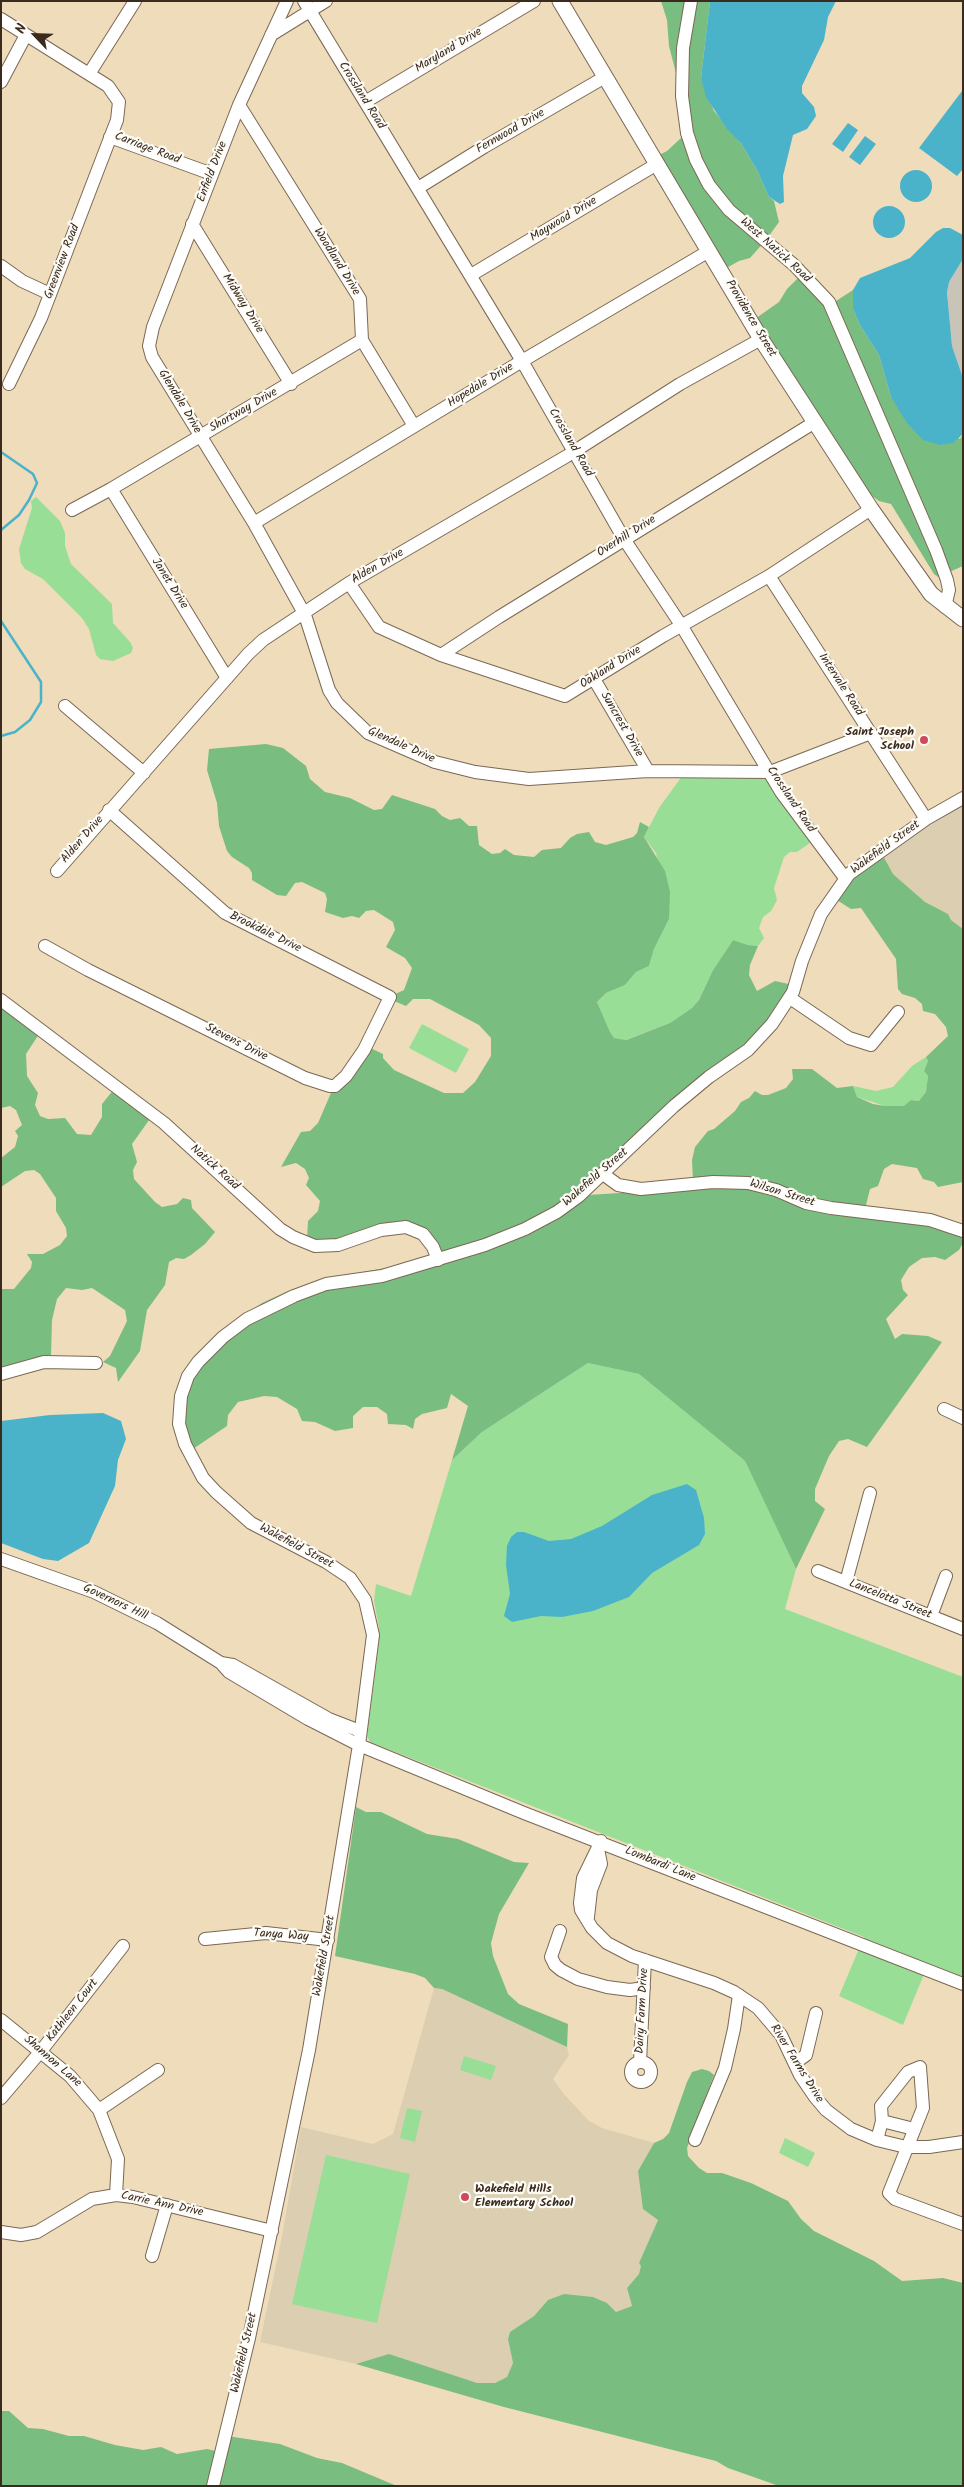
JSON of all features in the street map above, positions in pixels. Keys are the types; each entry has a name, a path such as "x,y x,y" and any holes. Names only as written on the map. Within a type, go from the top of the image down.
{"main road":[{"name":"Providence Street","path":"560,1 761,339 815,422 912,569 945,607 963,619"}],"street":[{"path":"89,74 135,1"},
{"name":"Enfield Drive","path":"149,346 150,336 239,105 287,1"},
{"path":"271,35 307,6 326,1"},
{"name":"Maryland Drive","path":"365,102 534,1"},
{"name":"West Natick Road","path":"691,1 683,48 682,90 686,132 696,160 709,185 729,210 794,265 829,302 948,580 949,590 945,607"},
{"name":"Crossland Road","path":"307,6 471,275 575,451 624,539 682,626 781,792 845,878"},
{"name":"Carriage Road","path":"1,19 108,86 118,98 119,113 110,137 212,174"},
{"path":"1,82 26,35"},
{"name":"Fernwood Drive","path":"418,188 484,147 606,77"},
{"name":"Woodland Drive","path":"239,105 360,299 362,340 414,426"},
{"name":"Greenview Road","path":"9,384 50,294 110,137"},
{"name":"Maywood Drive","path":"471,275 657,164"},
{"name":"Midway Drive","path":"192,224 291,384"},
{"name":"Hopedale Drive","path":"254,523 522,361 709,251"},
{"path":"1,266 22,281 50,294"},
{"name":"Alden Drive","path":"56,871 263,640 304,615 349,583 575,451 680,384 761,339"},
{"name":"Shortway Drive","path":"72,510 291,384 362,340"},
{"name":"Glendale Drive","path":"149,346 152,357 254,523 304,615 332,698 353,722 368,733 435,762 507,778 540,780 648,771 770,772 872,733"},
{"name":"Overhill Drive","path":"441,655 624,539 815,422"},
{"name":"Janet Drive","path":"111,489 227,678"},
{"name":"Oakland Drive","path":"349,583 379,627 441,655 565,696 769,576 872,509"},
{"name":"Intervale Road","path":"769,576 926,819"},
{"name":"Suncrest Drive","path":"594,678 648,771"},
{"path":"66,706 144,773"},
{"name":"Wakefield Street","path":"213,2486 240,2376 272,2231 309,2050 359,1745 373,1635 369,1608 362,1592 350,1578 334,1566 260,1529 216,1492 198,1471 185,1444 179,1424 179,1406 184,1385 194,1366 223,1337 247,1320 294,1296 326,1284 382,1276 510,1236 532,1226 579,1196 688,1094 748,1050 772,1024 790,998 818,922 845,878 926,819 963,798"},
{"name":"Brookdale Drive","path":"109,810 225,913 390,997"},
{"name":"Stevens Drive","path":"45,946 88,970 305,1078 330,1086 335,1086 346,1076 364,1050 390,997"},
{"path":"790,998 850,1038 871,1045 898,1012"},
{"name":"Natick Road","path":"1,1000 164,1123 280,1229 293,1237 314,1246 338,1245 381,1230 406,1227 423,1234 433,1247 438,1260"},
{"name":"Wilson Street","path":"603,1174 618,1185 641,1190 713,1182 748,1183 776,1190 806,1203 831,1208 923,1219 963,1231"},
{"path":"1,1374 44,1362 96,1363"},
{"path":"944,1409 963,1418"},
{"path":"846,1582 870,1493"},
{"name":"Governors Hill","path":"1,1560 43,1573 108,1598 163,1626 222,1663 229,1672 308,1719 359,1745"},
{"name":"Lancelotta Street","path":"818,1571 963,1629"},
{"path":"931,1616 946,1576"},
{"name":"Governors Hill","path":"222,1663 233,1665 329,1719 360,1731"},
{"name":"Lombardi Lane","path":"359,1745 600,1845 963,1984"},
{"name":"River Farms Drive","path":"600,1845 590,1860 580,1892 582,1910 607,1944 622,1952 700,1978 739,1995 758,2008 772,2023 803,2079 826,2110 851,2129 876,2140 906,2147 929,2147 963,2142"},
{"path":"560,1931 551,1957 555,1965 561,1970 578,1979 607,1987 630,1990 644,1988"},
{"name":"Tanya Way","path":"205,1939 266,1933 328,1940"},
{"name":"Kathleen Court","path":"1,2098 41,2051 123,1946"},
{"name":"Dairy Farm Drive","path":"640,2062 645,1960"},
{"path":"695,2140 724,2068 739,1995"},
{"path":"795,2063 806,2055 816,2013"},
{"name":"Shannon Lane","path":"1,2020 41,2051 77,2083 99,2110 118,2159 116,2195"},
{"path":"876,2140 882,2121 881,2106 908,2072 920,2068 923,2108 890,2186 891,2197 963,2224"},
{"path":"99,2110 158,2070"},
{"path":"882,2121 914,2129"},
{"name":"Carrie Ann Drive","path":"1,2232 22,2235 37,2232 92,2199 116,2195 167,2205 272,2231"},
{"path":"152,2256 167,2205"}],"shaded area":[{"path":"963,259 963,378 952,346 947,291 949,282"},
{"path":"963,800 963,929 951,920 947,914 925,902 893,874 881,852"},
{"name":"Wakefield Hills Elementary School","path":"434,1988 442,1989 567,2047 569,2055 553,2079 563,2093 589,2121 602,2128 654,2143 638,2171 641,2185 658,2220 639,2263 641,2266 639,2274 627,2288 632,2306 616,2312 607,2303 548,2300 534,2316 510,2332 508,2339 513,2363 507,2377 495,2383 477,2383 356,2364 260,2342 282,2236 301,2127 373,2144 393,2134"}],"green space":[{"path":"661,1 710,1 701,78 714,111 741,143 757,170 769,197 774,201 779,222 750,258 739,261 721,271 655,157 667,151 681,138 683,127 677,77 669,46 667,20"},
{"path":"803,273 833,303 853,290 853,309 860,325 879,355 891,397 960,439 963,434 963,566 938,577 934,574 891,504 879,501 855,483 752,321 779,302 787,289"},
{"path":"36,497 60,521 65,533 65,546 71,564 112,604 113,623 130,642 133,648 131,653 113,661 100,659 96,655 89,629 82,618 43,579 25,569 21,563 19,549 32,508 31,501"},
{"path":"266,744 283,748 306,766 310,779 325,792 350,798 374,810 382,809 392,795 435,809 442,816 450,820 460,818 469,826 477,826 479,845 492,854 500,853 505,849 514,855 534,857 542,850 561,848 570,838 577,834 589,832 595,842 606,845 633,837 637,833 640,822 649,827 644,837 665,871 670,892 669,919 654,949 649,966 636,972 625,985 606,993 597,1002 614,1038 626,1040 670,1023 692,1008 699,1000 713,970 733,940 758,946 750,965 749,975 757,991 775,981 793,985 768,1027 709,1077 588,1195 651,1191 693,1181 692,1160 695,1147 708,1131 714,1129 755,1091 762,1095 768,1095 786,1088 793,1079 792,1069 812,1069 837,1088 853,1086 857,1097 873,1104 904,1106 911,1100 919,1101 926,1092 928,1076 924,1071 928,1061 926,1057 948,1036 946,1027 935,1014 923,1011 922,1004 915,998 902,994 898,989 896,959 861,908 851,909 832,897 881,852 893,874 925,902 948,914 951,920 963,929 963,1182 938,1187 934,1182 923,1179 917,1168 892,1164 884,1169 878,1186 870,1189 865,1209 963,1231 963,1243 959,1250 945,1260 935,1257 922,1258 909,1267 901,1280 903,1290 908,1295 886,1319 895,1339 902,1334 928,1336 942,1342 867,1447 848,1439 839,1441 829,1456 815,1489 815,1501 825,1509 796,1569 745,1461 639,1374 588,1363 482,1432 452,1460 468,1406 451,1394 447,1408 422,1414 415,1419 413,1429 406,1425 388,1424 387,1414 377,1407 363,1407 353,1416 353,1428 335,1431 315,1422 302,1421 297,1409 277,1397 264,1396 238,1402 228,1415 227,1426 184,1455 181,1451 176,1436 175,1412 218,1333 262,1303 290,1290 330,1278 441,1258 408,1226 346,1241 307,1240 308,1221 318,1211 320,1201 306,1185 309,1178 305,1169 296,1163 281,1167 301,1132 310,1131 318,1123 334,1086 366,1046 383,1054 383,1058 394,1070 444,1093 463,1093 475,1082 491,1056 491,1038 479,1025 430,999 413,999 406,1006 389,999 389,997 404,990 412,968 405,958 386,947 395,930 393,922 374,910 366,911 359,918 352,916 343,918 325,912 327,899 325,893 302,882 295,883 286,896 277,895 252,880 252,873 249,868 232,857 227,851 219,826 217,803 207,770 209,749"},
{"path":"685,772 763,772 814,840 797,852 790,852 784,857 774,888 777,900 771,911 763,917 759,928 764,938 758,946 733,940 713,970 699,1000 692,1008 670,1023 625,1040 614,1038 597,1002 606,993 625,985 636,972 649,966 654,949 669,919 656,853 644,837 659,808"},
{"path":"1,1000 41,1031 26,1054 27,1076 38,1093 35,1105 40,1116 48,1119 65,1118 77,1134 91,1135 102,1117 102,1104 115,1088 152,1116 132,1144 137,1162 133,1170 134,1179 162,1207 177,1204 183,1198 191,1200 192,1208 215,1232 205,1244 191,1255 184,1259 176,1258 169,1262 165,1285 147,1310 140,1351 118,1382 116,1368 103,1362 110,1356 127,1321 125,1310 92,1288 82,1290 66,1288 57,1299 52,1320 51,1355 1,1367 1,1289 14,1289 31,1268 32,1262 27,1254 43,1254 60,1245 67,1236 66,1228 56,1211 56,1198 40,1174 34,1170 25,1171 1,1187 1,1158 15,1147 18,1136 15,1131 22,1125 16,1110 10,1106 1,1108"},
{"path":"422,1024 469,1049 456,1073 409,1048"},
{"path":"926,1057 928,1061 924,1071 928,1076 926,1093 919,1101 911,1100 905,1106 885,1106 857,1097 853,1086 876,1091 893,1087 912,1066"},
{"path":"588,1363 639,1374 745,1461 796,1569 785,1609 963,1677 963,1981 927,1967 903,2025 839,1996 864,1937 370,1742 367,1736 379,1643 379,1628 374,1601 376,1584 411,1596 452,1460 482,1432"},
{"path":"356,1807 366,1812 381,1812 427,1834 458,1839 514,1862 529,1863 499,1914 491,1943 493,1956 508,1994 519,2004 568,2024 567,2047 442,1989 434,1988 425,1978 415,1974 335,1956"},
{"path":"464,2056 496,2066 491,2080 460,2070"},
{"path":"702,2069 714,2075 687,2148 688,2156 699,2168 707,2173 722,2173 751,2183 788,2201 801,2219 814,2231 874,2261 902,2281 943,2278 963,2283 963,2486 779,2486 728,2468 716,2461 504,2407 356,2364 389,2354 477,2383 495,2383 507,2377 513,2363 508,2339 510,2332 534,2316 548,2300 564,2294 593,2297 607,2303 616,2312 632,2306 627,2288 639,2274 641,2266 639,2263 658,2220 643,2209 638,2171 654,2143 663,2139 669,2133 692,2072"},
{"path":"407,2108 422,2111 415,2142 400,2138"},
{"path":"785,2138 815,2153 808,2167 779,2153"},
{"path":"326,2155 410,2174 377,2323 292,2304"},
{"path":"1,2411 9,2411 28,2428 43,2429 69,2436 84,2436 115,2445 143,2450 161,2447 177,2454 207,2449 220,2452 227,2436 280,2444 317,2458 342,2463 397,2486 1,2486"}],"water":[{"path":"710,1 836,1 828,17 824,40 802,86 802,93 814,107 816,116 807,129 793,135 783,176 784,202 780,204 769,197 757,170 741,143 727,129 706,97 701,78"},
{"path":"962,91 963,169 957,176 919,148"},
{"path":"848,123 858,130 843,152 832,144"},
{"path":"865,136 876,144 860,165 849,157"},
{"path":"916,170 927,175 932,186 927,197 916,202 905,197 900,186 905,175"},
{"path":"889,206 900,211 905,222 900,233 889,238 878,233 873,222 878,211"},
{"path":"943,228 950,228 963,235 963,259 949,282 947,292 952,346 963,378 963,434 953,443 940,445 923,440 907,423 891,397 879,355 860,325 853,309 853,290 860,278 910,258 936,232"},
{"path":"103,1413 121,1421 126,1439 118,1460 115,1486 89,1543 58,1561 43,1559 1,1543 1,1421 50,1415"},
{"path":"687,1484 696,1490 704,1518 705,1534 699,1545 652,1573 629,1597 593,1611 562,1617 541,1616 512,1622 504,1616 510,1594 506,1565 507,1546 511,1537 517,1532 524,1532 549,1541 571,1539 602,1526 652,1495"}],"waterway":[{"path":"1,452 33,474 37,483 19,515 1,530"},
{"path":"1,621 41,682 41,702 30,720 15,732 1,736"}],"place":[{"name":"Saint Joseph School","path":"924,740"},
{"name":"Wakefield Hills Elementary School","path":"465,2197"}]}
